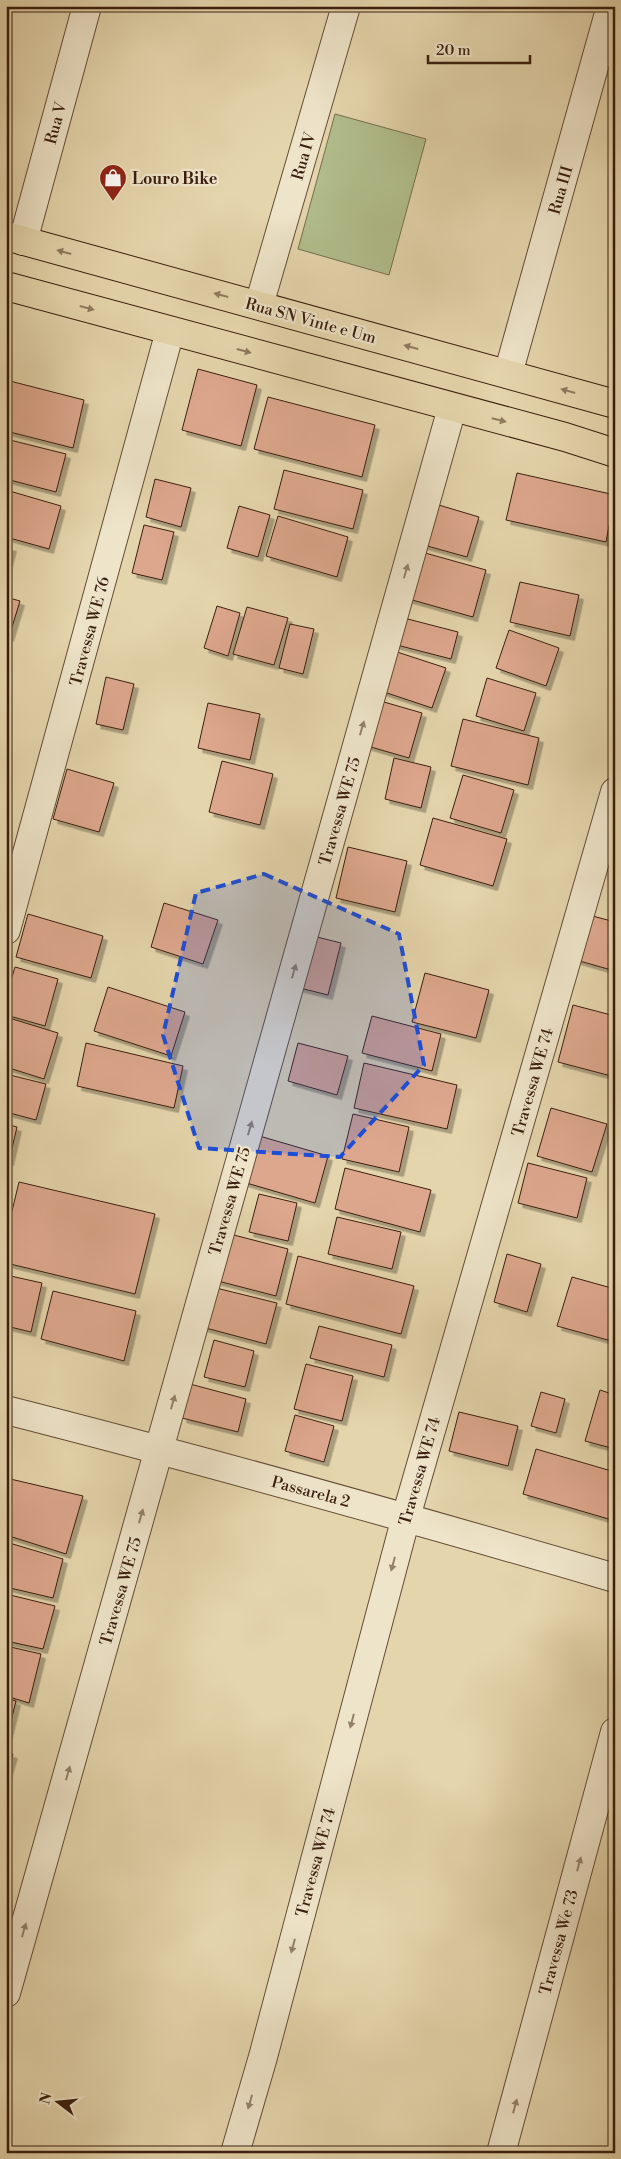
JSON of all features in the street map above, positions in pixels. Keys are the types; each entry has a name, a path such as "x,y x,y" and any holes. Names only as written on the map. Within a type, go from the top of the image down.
{"main road":[{"name":"Rua SN Vinte e Um","path":"14,238 615,404"},
{"path":"6,286 565,437 615,453"}],"street":[{"name":"Rua V","path":"14,238 87,6"},
{"name":"Rua IV","path":"259,305 346,6"},
{"name":"Rua III","path":"508,374 611,6"},
{"name":"Travessa WE 76","path":"6,930 170,331"},
{"name":"Travessa WE 75","path":"6,1993 452,408"},
{"name":"Travessa WE 74","path":"235,2153 266,2048 406,1517 615,792"},
{"name":"Passarela 2","path":"6,1410 159,1449 406,1517 615,1578"},
{"name":"Travessa We 73","path":"501,2153 615,1732"}],"highlighted area":[{"path":"264,874 399,934 424,1065 340,1157 199,1148 163,1035 196,893"}],"green space":[{"path":"335,114 426,139 389,275 298,249"}],"building":[{"path":"198,369 257,385 241,446 182,430"},
{"path":"6,380 84,400 73,448 6,431"},
{"path":"268,397 375,425 362,477 254,449"},
{"path":"6,439 66,454 56,492 6,479"},
{"path":"284,470 363,490 353,529 274,509"},
{"path":"517,473 615,495 606,542 506,520"},
{"path":"155,479 191,488 181,527 146,517"},
{"path":"6,490 61,506 49,549 6,537"},
{"path":"432,503 479,517 467,557 420,544"},
{"path":"239,506 270,515 258,557 227,548"},
{"path":"278,516 348,537 337,577 266,556"},
{"path":"144,525 174,532 162,580 132,573"},
{"path":"6,546 12,547 6,569"},
{"path":"418,551 486,570 473,617 405,598"},
{"path":"520,582 579,595 570,636 510,622"},
{"path":"6,597 20,601 9,637 6,636"},
{"path":"217,606 240,613 228,656 204,648"},
{"path":"247,607 288,618 274,665 233,654"},
{"path":"400,617 458,632 451,659 393,644"},
{"path":"290,624 314,629 303,674 279,668"},
{"path":"509,630 559,648 546,686 496,668"},
{"path":"391,650 446,668 432,708 378,690"},
{"path":"106,677 134,684 123,730 96,724"},
{"path":"487,678 536,693 524,731 476,716"},
{"path":"377,700 422,713 409,758 364,745"},
{"path":"208,703 260,714 250,760 198,748"},
{"path":"463,719 539,738 528,785 451,766"},
{"path":"394,758 431,767 421,808 385,799"},
{"path":"222,761 273,774 260,825 209,812"},
{"path":"67,769 114,783 99,832 53,819"},
{"path":"463,775 514,790 501,833 450,818"},
{"path":"433,818 507,839 493,886 420,865"},
{"path":"348,847 407,861 395,912 336,898"},
{"path":"164,903 218,920 203,964 151,947"},
{"path":"28,914 103,936 91,978 16,957"},
{"path":"589,915 615,922 615,971 576,960"},
{"path":"309,935 341,943 328,995 296,987"},
{"path":"15,967 58,979 45,1026 6,1015 6,997"},
{"path":"425,973 489,990 476,1038 412,1022"},
{"path":"108,987 185,1012 171,1056 94,1031"},
{"path":"573,1005 615,1016 615,1077 558,1062"},
{"path":"372,1016 441,1034 432,1071 362,1053"},
{"path":"6,1017 58,1033 44,1079 6,1067"},
{"path":"86,1043 183,1066 174,1108 77,1086"},
{"path":"298,1043 348,1056 337,1095 288,1081"},
{"path":"364,1063 457,1085 447,1129 354,1108"},
{"path":"6,1074 46,1084 36,1120 6,1112"},
{"path":"551,1108 607,1124 592,1172 537,1156"},
{"path":"353,1114 409,1127 399,1172 342,1159"},
{"path":"6,1124 17,1127 9,1161 6,1161"},
{"path":"256,1135 328,1156 315,1203 243,1182"},
{"path":"528,1163 587,1178 577,1218 518,1203"},
{"path":"345,1168 431,1190 420,1232 335,1209"},
{"path":"19,1182 155,1214 135,1294 6,1263 6,1236"},
{"path":"259,1194 297,1203 288,1241 249,1232"},
{"path":"337,1217 401,1232 392,1269 328,1254"},
{"path":"226,1233 288,1249 276,1296 214,1280"},
{"path":"507,1254 541,1264 527,1312 494,1302"},
{"path":"298,1256 414,1286 401,1334 286,1304"},
{"path":"6,1275 42,1283 31,1332 6,1326"},
{"path":"572,1277 615,1289 615,1342 557,1326"},
{"path":"212,1287 277,1303 266,1344 202,1327"},
{"path":"53,1291 136,1311 124,1361 41,1339"},
{"path":"319,1326 392,1345 384,1377 310,1358"},
{"path":"214,1340 254,1351 245,1387 204,1377"},
{"path":"306,1364 353,1376 342,1421 294,1409"},
{"path":"190,1384 246,1399 238,1432 182,1418"},
{"path":"600,1390 615,1395 615,1449 585,1441"},
{"path":"541,1392 565,1399 556,1433 531,1426"},
{"path":"459,1412 518,1426 508,1466 449,1451"},
{"path":"295,1415 334,1426 324,1462 285,1451"},
{"path":"536,1449 615,1472 615,1509 612,1520 523,1494"},
{"path":"6,1478 83,1496 66,1554 6,1535"},
{"path":"6,1542 63,1559 53,1598 6,1587"},
{"path":"6,1594 55,1606 43,1649 6,1641"},
{"path":"6,1646 41,1654 29,1703 6,1696"},
{"path":"6,1698 16,1701 6,1741"},
{"path":"6,1752 13,1754 6,1777"}],"place":[{"name":"Louro Bike","path":"113,202"}]}
